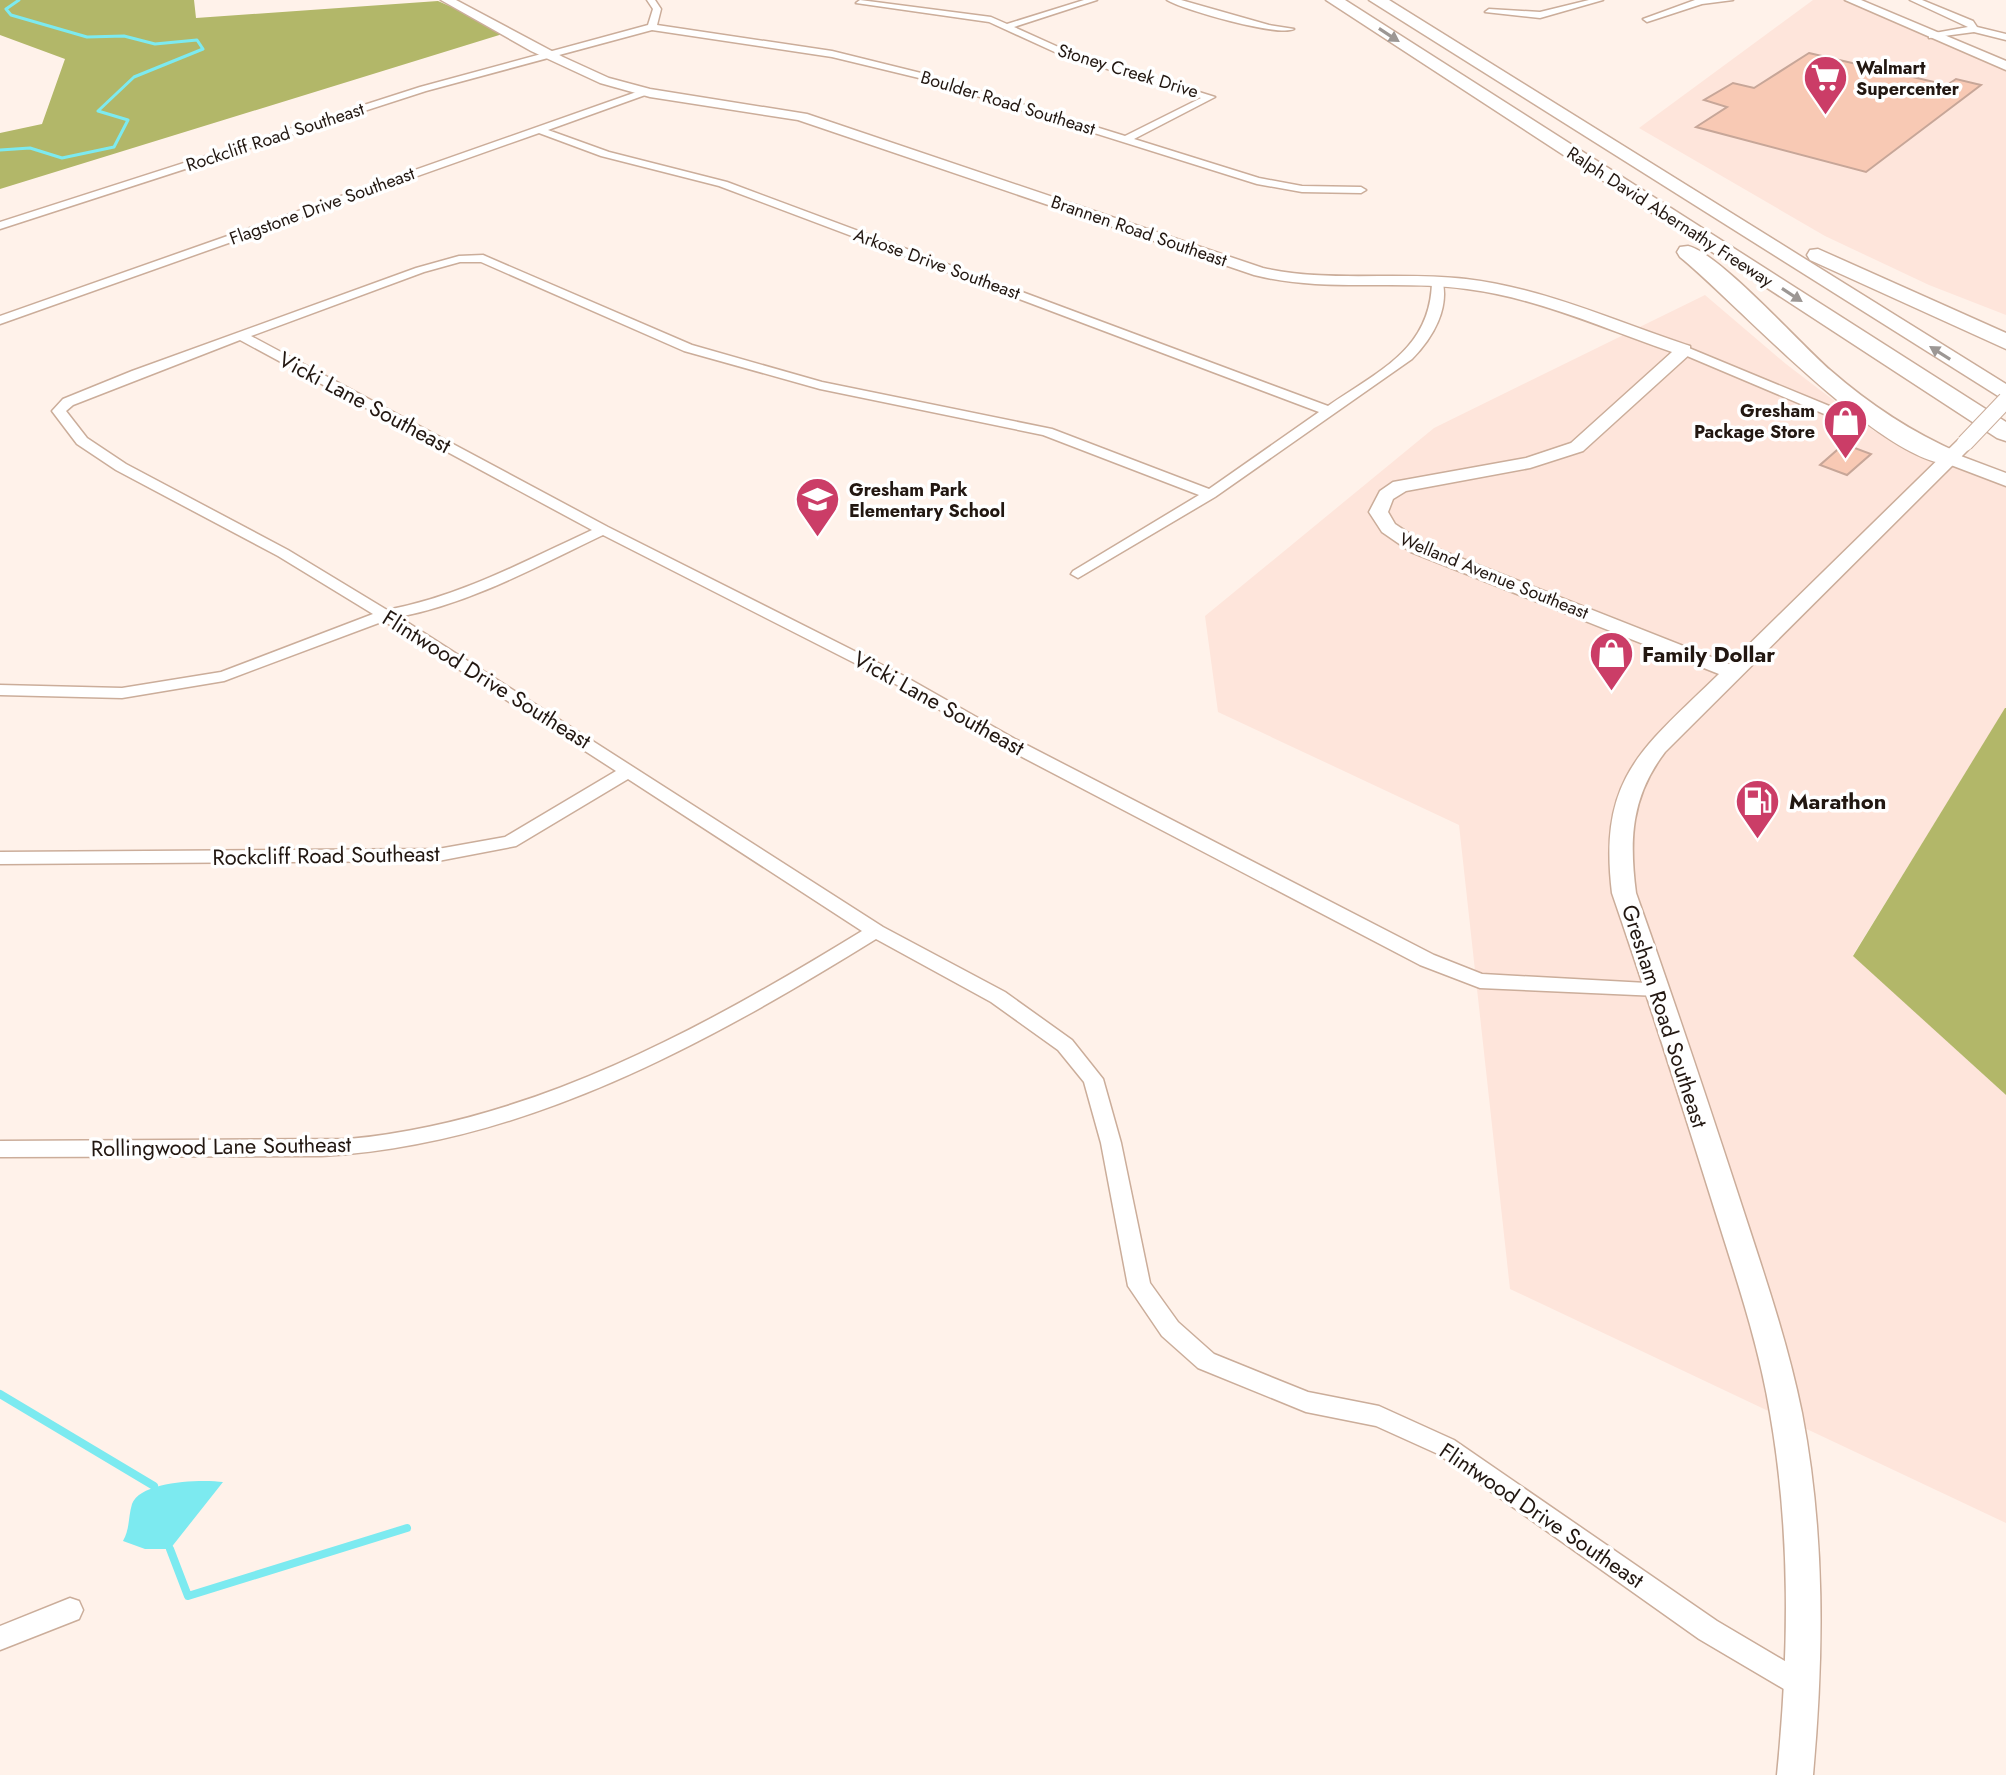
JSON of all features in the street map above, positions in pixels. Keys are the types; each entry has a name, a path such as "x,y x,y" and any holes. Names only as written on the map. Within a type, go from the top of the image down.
{"highway":[{"name":"Ralph David Abernathy Freeway","path":"1334,0 2006,433"},
{"name":"Ralph David Abernathy Freeway","path":"1377,0 2006,397"},
{"path":"1424,30 1526,84 1801,246 2001,339"},
{"path":"1443,71 1717,273 1864,411 1901,435 1958,451"}],"main road":[{"path":"1958,451 2006,480"}],"street":[{"name":"Brannen Road Southeast","path":"447,0 598,77 645,92 745,105 802,117 1280,277 1322,283 1438,281 1497,289 1684,350 1834,413 1838,419"},
{"path":"651,0 657,9 652,27"},
{"path":"1009,26 1093,0"},
{"path":"1171,0 1269,28 1289,29"},
{"path":"1489,12 1540,15 1599,0"},
{"path":"1647,19 1701,1 1729,0"},
{"path":"1851,0 2006,66"},
{"path":"1914,0 1970,23 1974,29"},
{"name":"Stoney Creek Drive","path":"860,3 967,16 1009,26 1062,52 1214,97 1125,140"},
{"name":"Rockcliff Road Southeast","path":"0,226 435,85 652,27"},
{"name":"Boulder Road Southeast","path":"652,27 873,62 1277,185 1335,192 1361,190"},
{"path":"1932,36 1974,29 2006,37"},
{"name":"Flagstone Drive Southeast","path":"0,320 645,92"},
{"name":"Arkose Drive Southeast","path":"540,130 605,154 723,184 1329,411"},
{"name":"Flintwood Drive Southeast","path":"1210,494 1047,432 820,385 688,348 483,258 459,259 431,266 136,374 68,402 59,411 82,441 121,467 283,553 385,615 876,931 998,997 1065,1045 1093,1079 1111,1143 1139,1286 1170,1329 1206,1361 1306,1402 1379,1416 1446,1447 1708,1630 1804,1686"},
{"path":"1078,574 1210,494 1418,346 1437,313 1438,281"},
{"name":"Vicki Lane Southeast","path":"243,337 603,530 898,679 1035,756 1427,960 1480,981 1658,989"},
{"name":"Welland Avenue Southeast","path":"1684,350 1577,447 1530,463 1400,486 1383,498 1378,509 1381,520 1392,535 1418,548 1734,673"},
{"name":"Gresham Road Southeast","path":"1795,1775 1804,1686 1799,1511 1786,1413 1765,1323 1624,893 1617,846 1620,817 1630,787 1646,759 1958,451 2006,397"},
{"path":"0,690 122,693 199,682 272,660 385,615 428,607 464,595 603,530"},
{"name":"Rockcliff Road Southeast","path":"0,858 438,855 483,849 510,842 630,770"},
{"name":"Rollingwood Lane Southeast","path":"0,1149 309,1149 422,1137 550,1097 651,1055 767,999 876,931"},
{"path":"0,1638 70,1610"}],"shaded area":[{"path":"1813,0 1844,0 2006,68 2006,315 1929,285 1825,236 1639,128"},
{"path":"1705,295 1786,364 1874,431 2006,487 2006,708 1853,955 2006,1095 2006,1523 1510,1289 1459,825 1218,712 1205,616 1434,428"}],"green space":[{"path":"0,0 194,0 196,18 438,1 509,32 0,189 0,133 42,124 65,59 0,35"},
{"path":"2006,708 2006,1095 1853,956"}],"water":[{"path":"223,1482 170,1549 145,1549 123,1541 132,1504 137,1496 147,1490 173,1483"}],"building":[{"name":"Walmart Supercenter","path":"1809,53 1947,85 1956,79 1981,85 1866,172 1696,127 1727,107 1704,100 1733,83 1754,88"},
{"name":"Gresham Package Store","path":"1844,444 1871,454 1847,475 1820,465"}],"waterway":[{"path":"0,150 30,148 62,158 114,147 128,120 98,111 134,77 203,49 197,40 155,44 124,36 87,37 11,15 6,9 19,0"},
{"path":"0,1394 154,1486"},
{"path":"170,1549 188,1596 407,1528"}],"place":[{"name":"Walmart Supercenter","path":"1825,117"},
{"name":"Gresham Package Store","path":"1846,460"},
{"name":"Gresham Park Elementary School","path":"818,539"},
{"name":"Family Dollar","path":"1611,693"},
{"name":"Marathon","path":"1758,840"}]}
